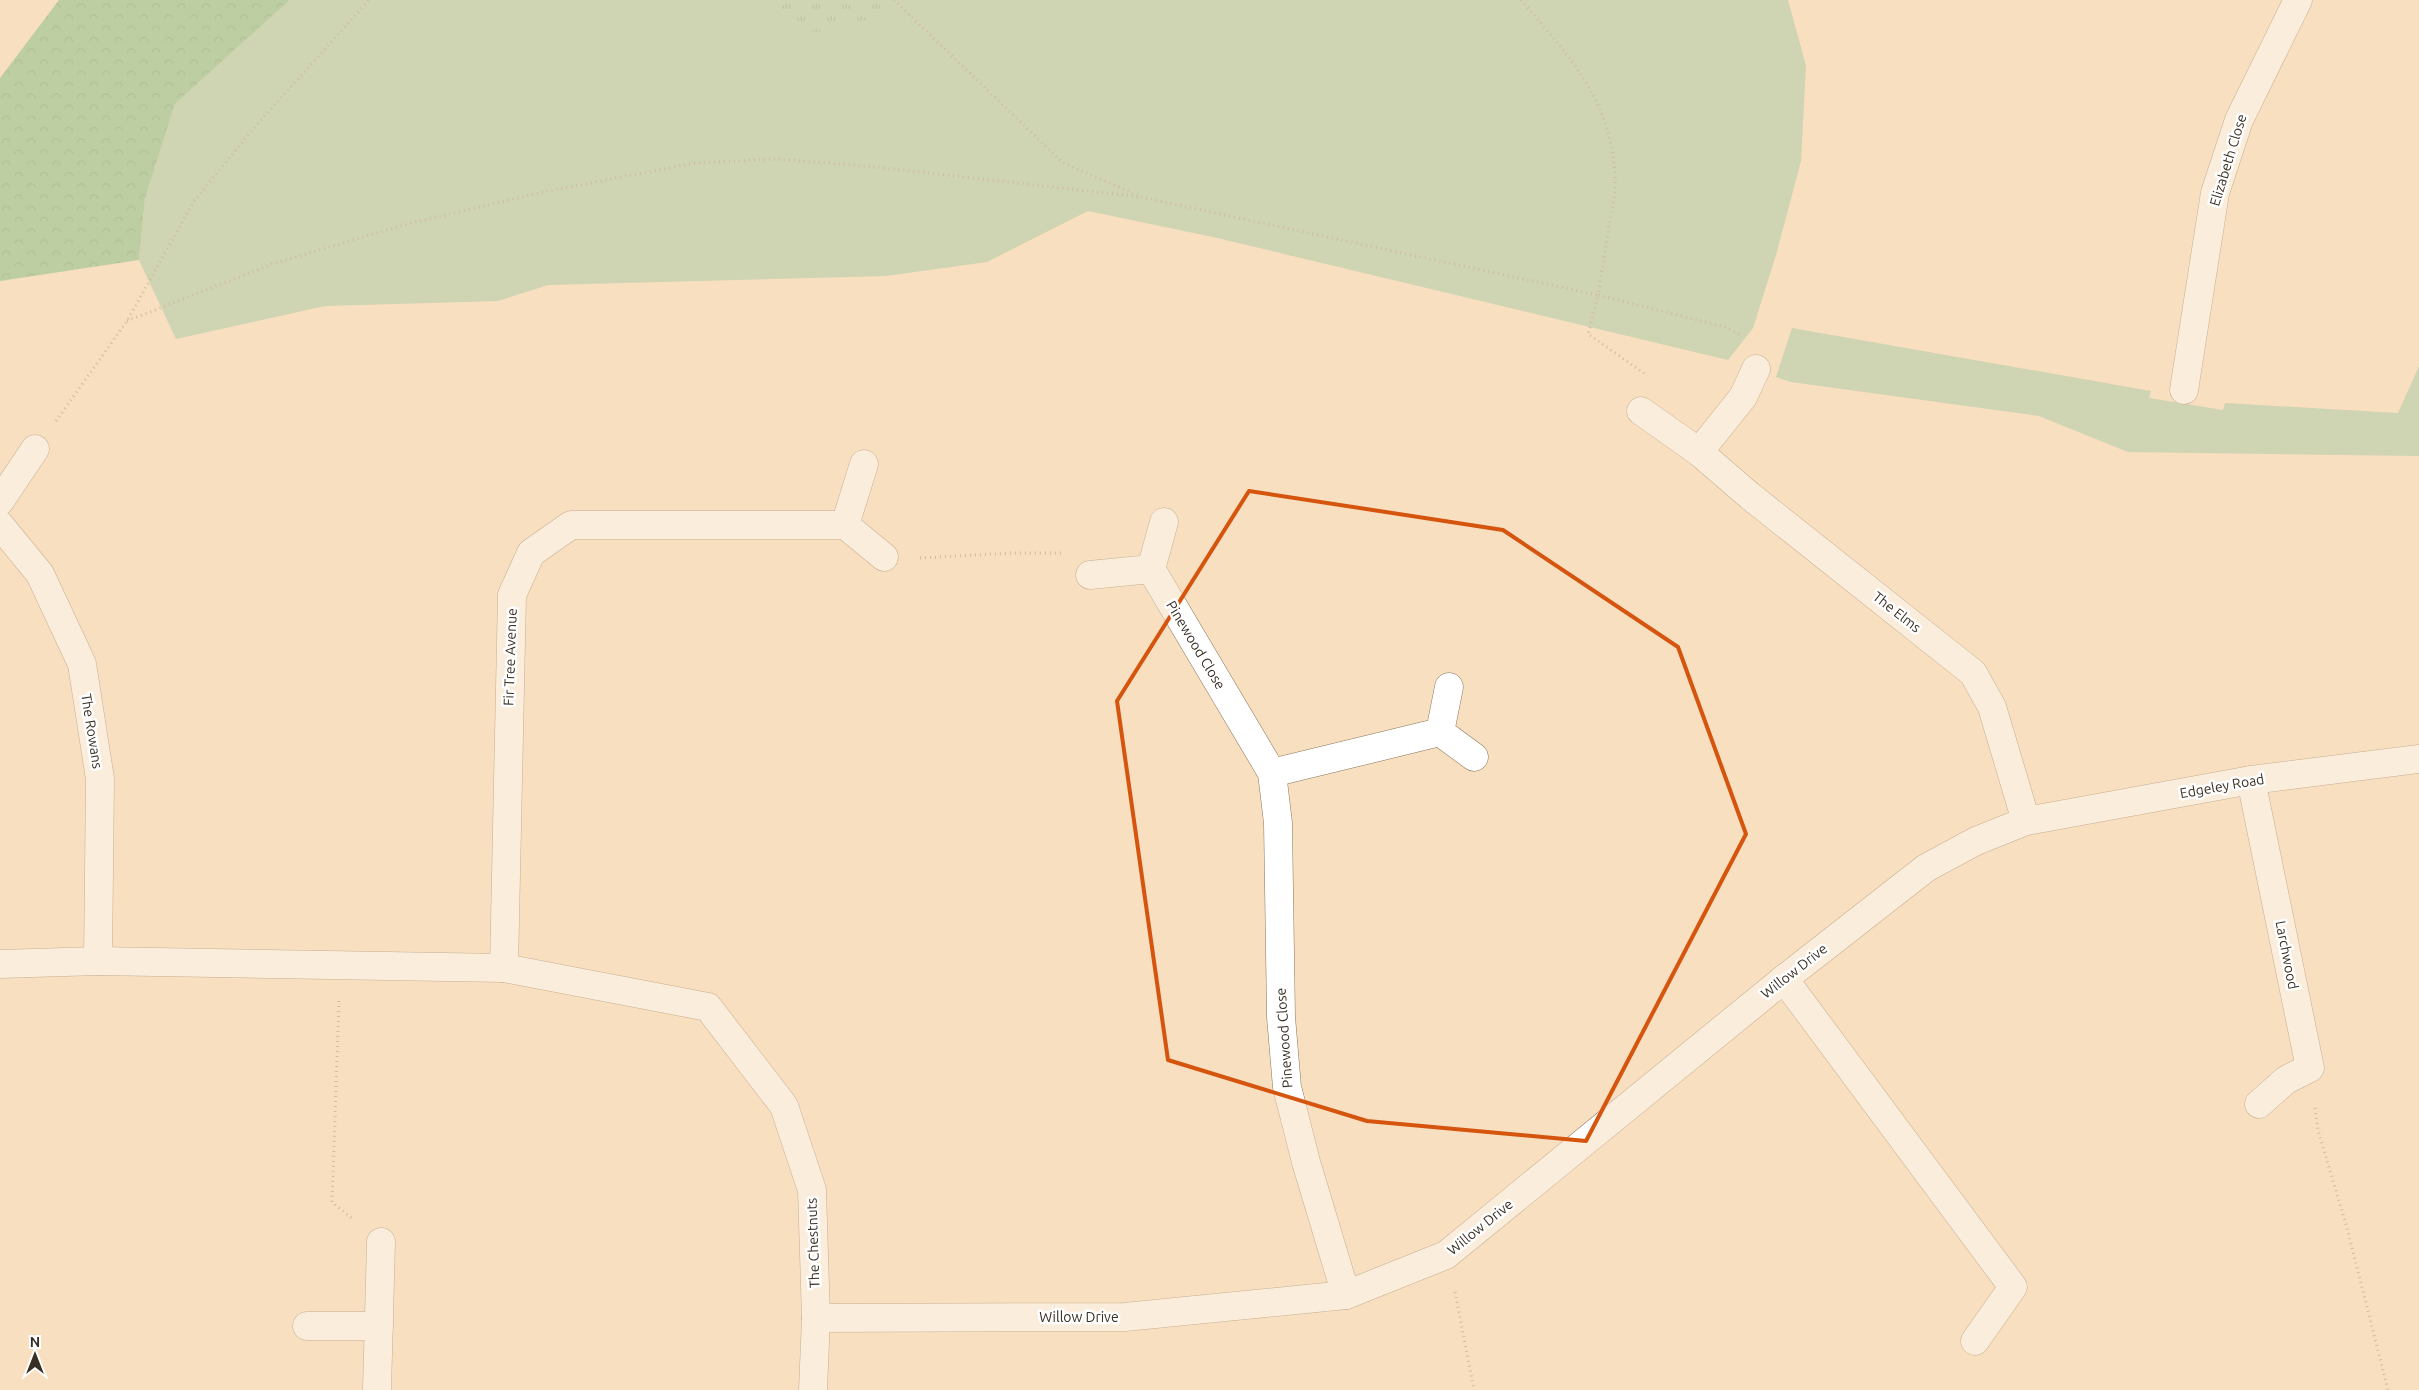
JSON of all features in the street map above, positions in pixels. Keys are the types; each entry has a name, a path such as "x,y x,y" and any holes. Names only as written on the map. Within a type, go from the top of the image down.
{"street":[{"name":"Elizabeth Close","path":"2184,390 2215,192 2239,120 2298,0"},
{"path":"1699,452 1743,397 1756,369"},
{"name":"The Elms","path":"1641,411 1699,452 1750,496 1973,673 1992,707 2026,821"},
{"path":"0,501 35,450"},
{"path":"864,464 845,524 884,557"},
{"path":"1090,575 1151,569 1164,522"},
{"name":"Fir Tree Avenue","path":"504,968 512,595 532,553 571,525 845,524"},
{"name":"The Rowans","path":"0,525 40,574 82,664 100,779 98,961"},
{"name":"Pinewood Close","path":"1151,569 1272,773 1278,823 1281,1017 1287,1087 1306,1162 1346,1296"},
{"path":"1440,732 1449,687"},
{"path":"1272,773 1440,732"},
{"path":"1440,732 1474,757"},
{"name":"Edgeley Road","path":"2026,821 2251,780 2419,759"},
{"name":"Larchwood","path":"2251,780 2310,1068"},
{"name":"Willow Drive","path":"816,1318 1125,1317 1346,1296 1446,1255 1784,979 1926,868 1976,841 2026,821"},
{"path":"0,964 98,961 504,968"},
{"name":"The Chestnuts","path":"504,968 708,1007 784,1106 812,1190 816,1318 813,1390"},
{"path":"1784,979 2013,1287 1975,1341"},
{"path":"2260,1104 2286,1080 2310,1068"},
{"path":"377,1390 381,1242"},
{"path":"307,1326 379,1326"}],"path":[{"path":"35,450 127,321 194,201 254,128 369,0"},
{"path":"894,0 1062,162 1141,197"},
{"path":"1521,0 1555,40 1585,81 1600,105 1608,125 1613,154 1615,187 1598,295 1588,334 1656,382 1641,411"},
{"path":"127,321 272,264 406,224 548,191 695,163 776,159 876,166 1141,197 1598,295 1725,327 1748,338"},
{"path":"884,557 920,558 1013,553 1069,553 1090,575"},
{"path":"340,966 332,1202 381,1242"},
{"path":"2310,1068 2318,1130 2348,1228 2388,1390"},
{"path":"1446,1255 1474,1390"}],"highlighted area":[{"path":"1249,491 1503,530 1678,647 1746,834 1586,1141 1367,1121 1168,1060 1117,701"}],"green space":[{"path":"59,0 290,0 175,104 145,199 139,260 0,281 0,78"},
{"path":"290,0 1788,0 1806,66 1801,161 1776,255 1753,328 1728,360 1213,237 1088,211 987,262 886,276 548,285 498,301 325,306 176,339 139,260 145,199 175,104"},
{"path":"755,0 902,0 879,14 853,24 838,29 812,31 800,30 789,26"},
{"path":"1792,328 2151,391 2149,398 2223,410 2225,403 2398,413 2419,366 2419,456 2128,452 2039,416 1791,382 1776,377"}]}
